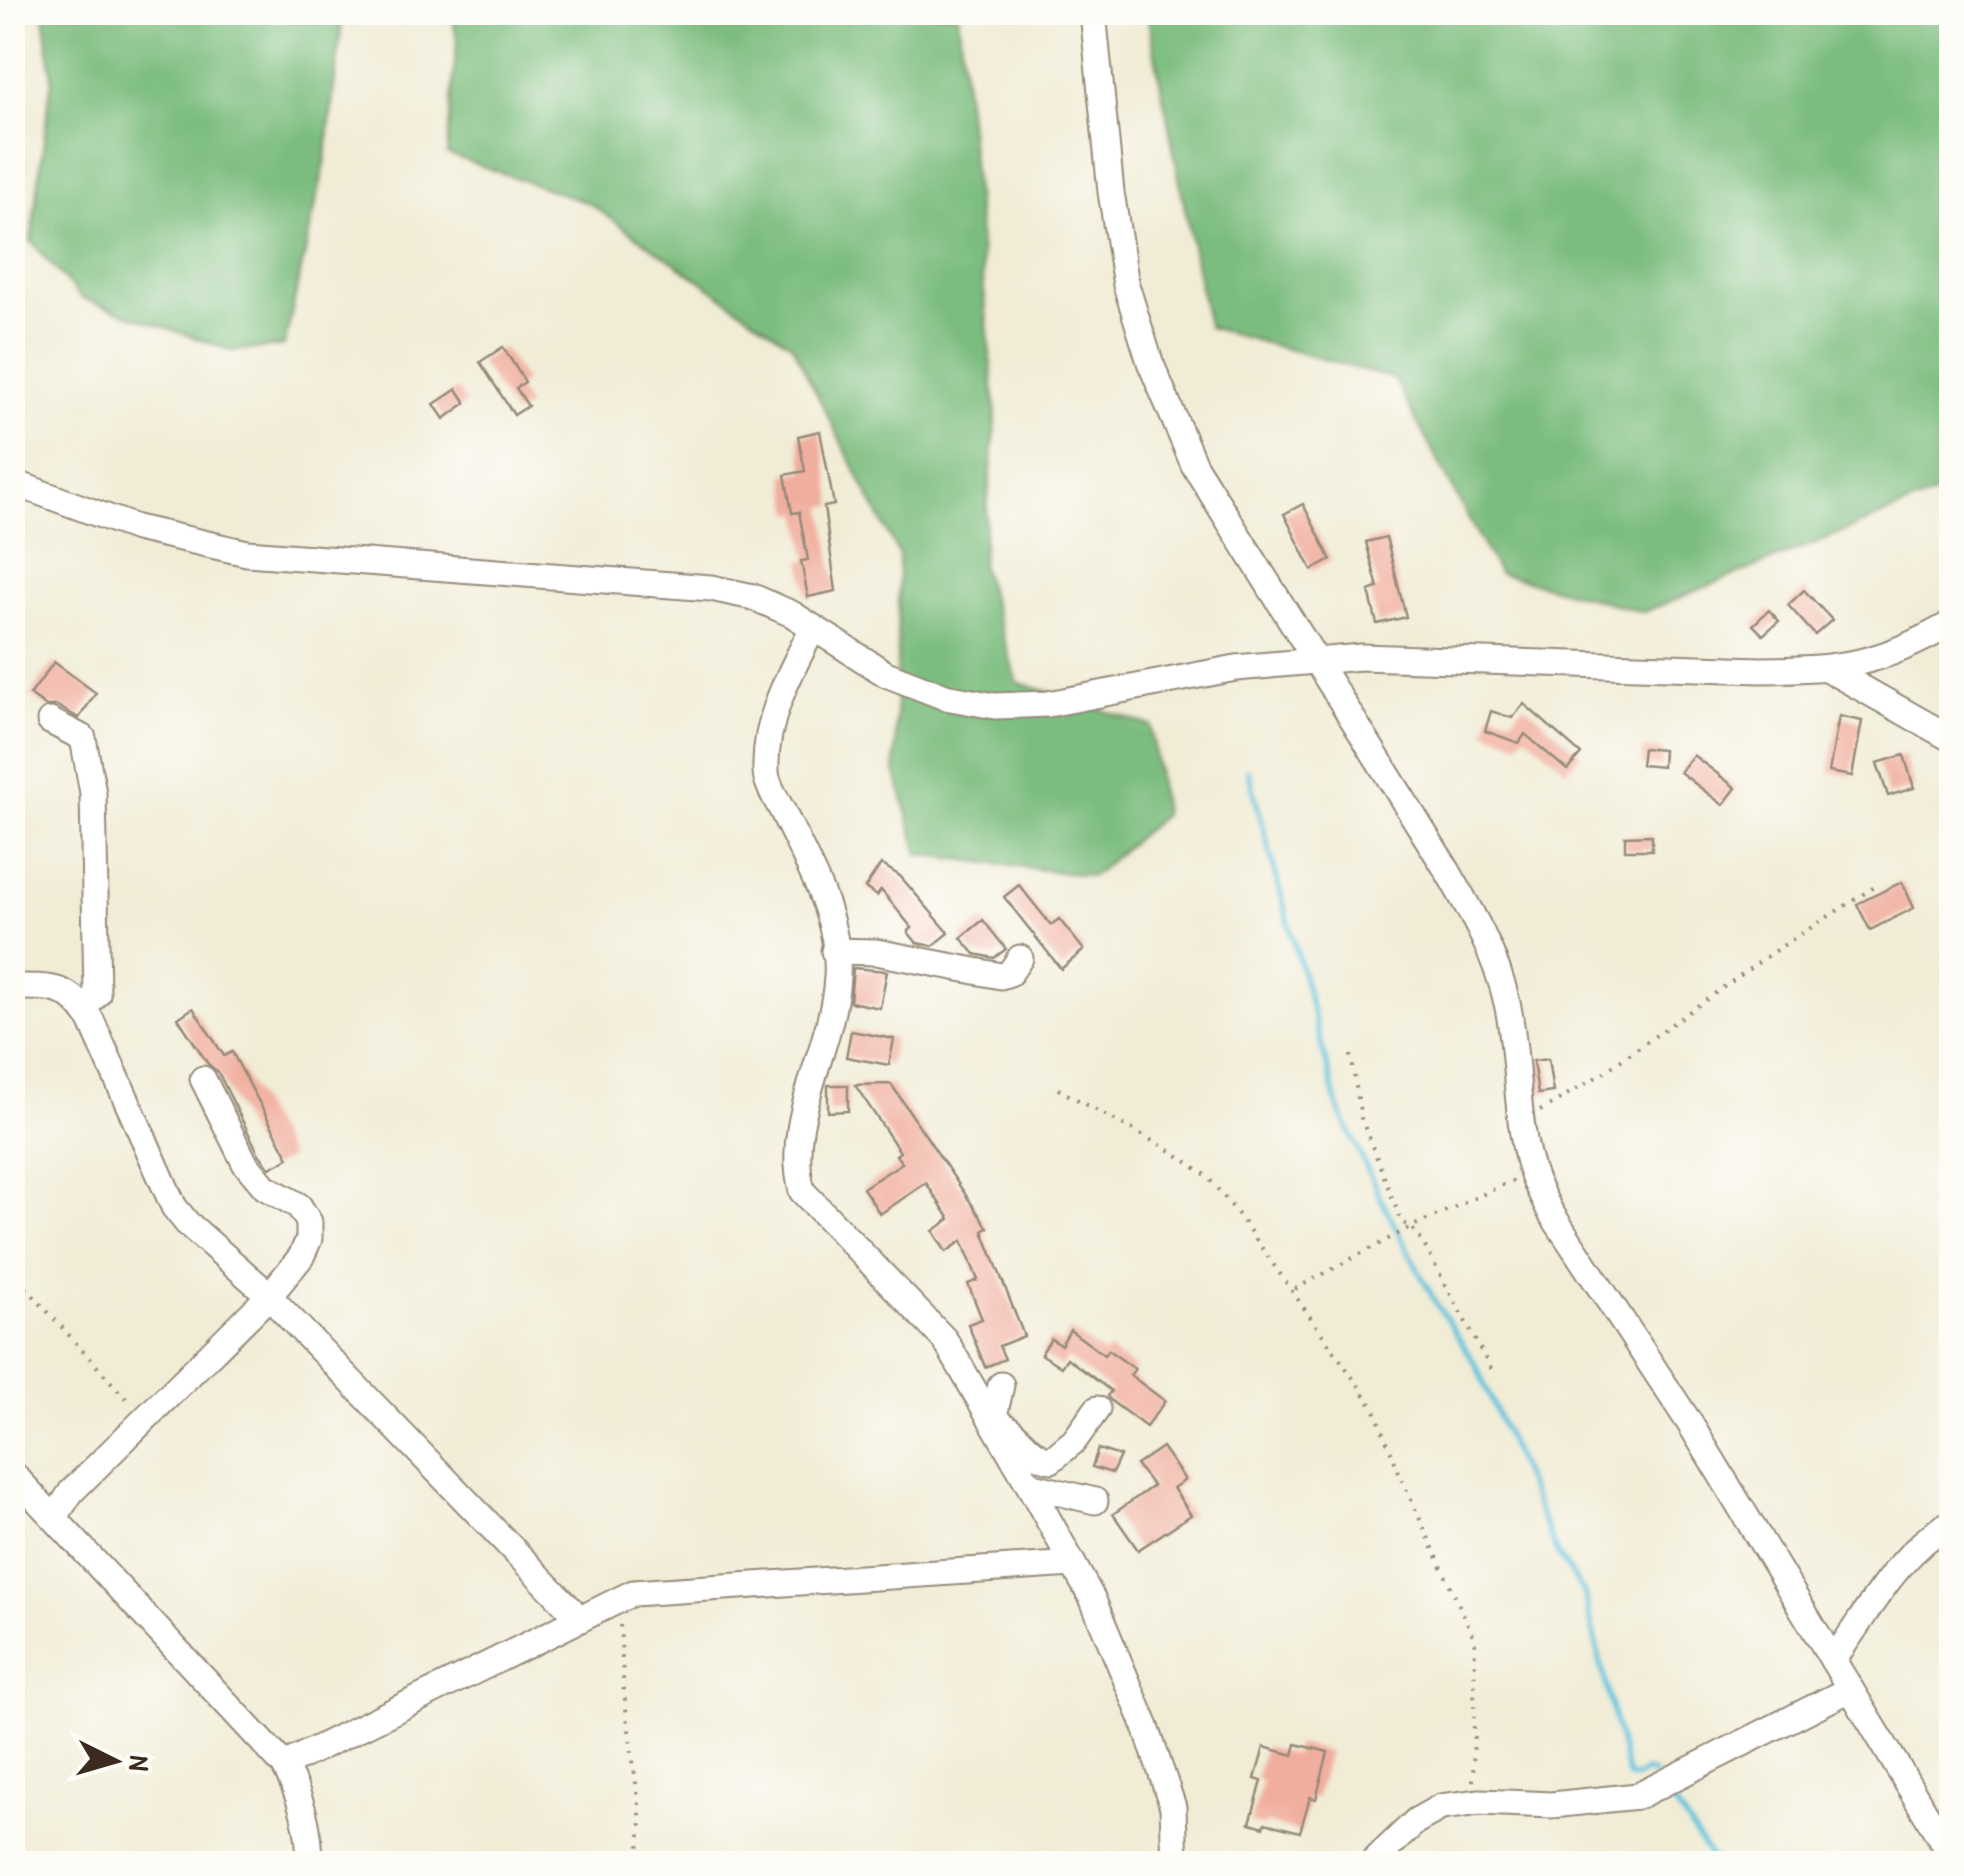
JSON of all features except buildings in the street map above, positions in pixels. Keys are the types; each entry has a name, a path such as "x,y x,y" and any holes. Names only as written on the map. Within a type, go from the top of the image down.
{"street":[{"path":"1093,12 1111,192 1126,285 1150,362 1194,465 1484,935 1506,999 1534,1176 1550,1213 1689,1422 1952,1857"},
{"path":"12,482 136,528 247,553 711,588 753,597 813,628 886,674 944,697 995,706 1048,704 1236,668 1361,657 1828,669 1901,651 1952,622"},
{"path":"813,628 772,717 765,774 821,889 838,974 797,1141 796,1169 802,1191 945,1340 1093,1600 1151,1743 1172,1807 1175,1864"},
{"path":"1828,669 1952,739"},
{"path":"50,721 83,738 92,793 97,994 84,1008"},
{"path":"834,951 876,952 1001,976 1010,973 1020,958"},
{"path":"12,987 60,989 79,1000 174,1207 187,1224 269,1296 580,1619"},
{"path":"56,1517 71,1492 269,1296 301,1257 308,1239 310,1222 300,1206 265,1188 245,1163 203,1079"},
{"path":"993,1421 1001,1384"},
{"path":"993,1421 1007,1424 1040,1458 1051,1460 1074,1441 1097,1409"},
{"path":"12,1473 284,1765 308,1824 310,1864"},
{"path":"1029,1485 1095,1501"},
{"path":"1833,1660 1898,1568 1921,1542 1952,1522"},
{"path":"284,1765 633,1593 1073,1564"},
{"path":"1370,1864 1416,1821 1440,1807 1473,1802 1552,1806 1638,1796 1850,1689"}],"path":[{"path":"1523,1120 1600,1076 1776,950 1879,884"},
{"path":"1351,1054 1361,1118 1402,1222 1423,1242 1492,1370"},
{"path":"1058,1090 1173,1152 1206,1175 1293,1290 1374,1408 1474,1640 1473,1802"},
{"path":"1293,1290 1411,1227 1512,1180 1534,1176"},
{"path":"12,1272 144,1419"},
{"path":"618,1600 624,1693 641,1822 639,1851"}],"green space":[{"path":"44,13 343,13 325,163 284,346 233,351 81,298 31,241 52,78"},
{"path":"452,13 958,13 996,419 981,566 1017,682 1151,726 1163,815 1092,876 919,854 895,770 899,555 792,345 589,203 447,154 457,40"},
{"path":"1147,13 1931,13 1952,31 1951,488 1644,612 1498,573 1394,379 1208,327"}],"waterway":[{"path":"1248,770 1338,1107 1434,1300 1476,1365 1556,1551 1584,1593 1628,1777 1636,1778 1647,1771 1655,1775"},
{"path":"1672,1800 1715,1864"}]}
